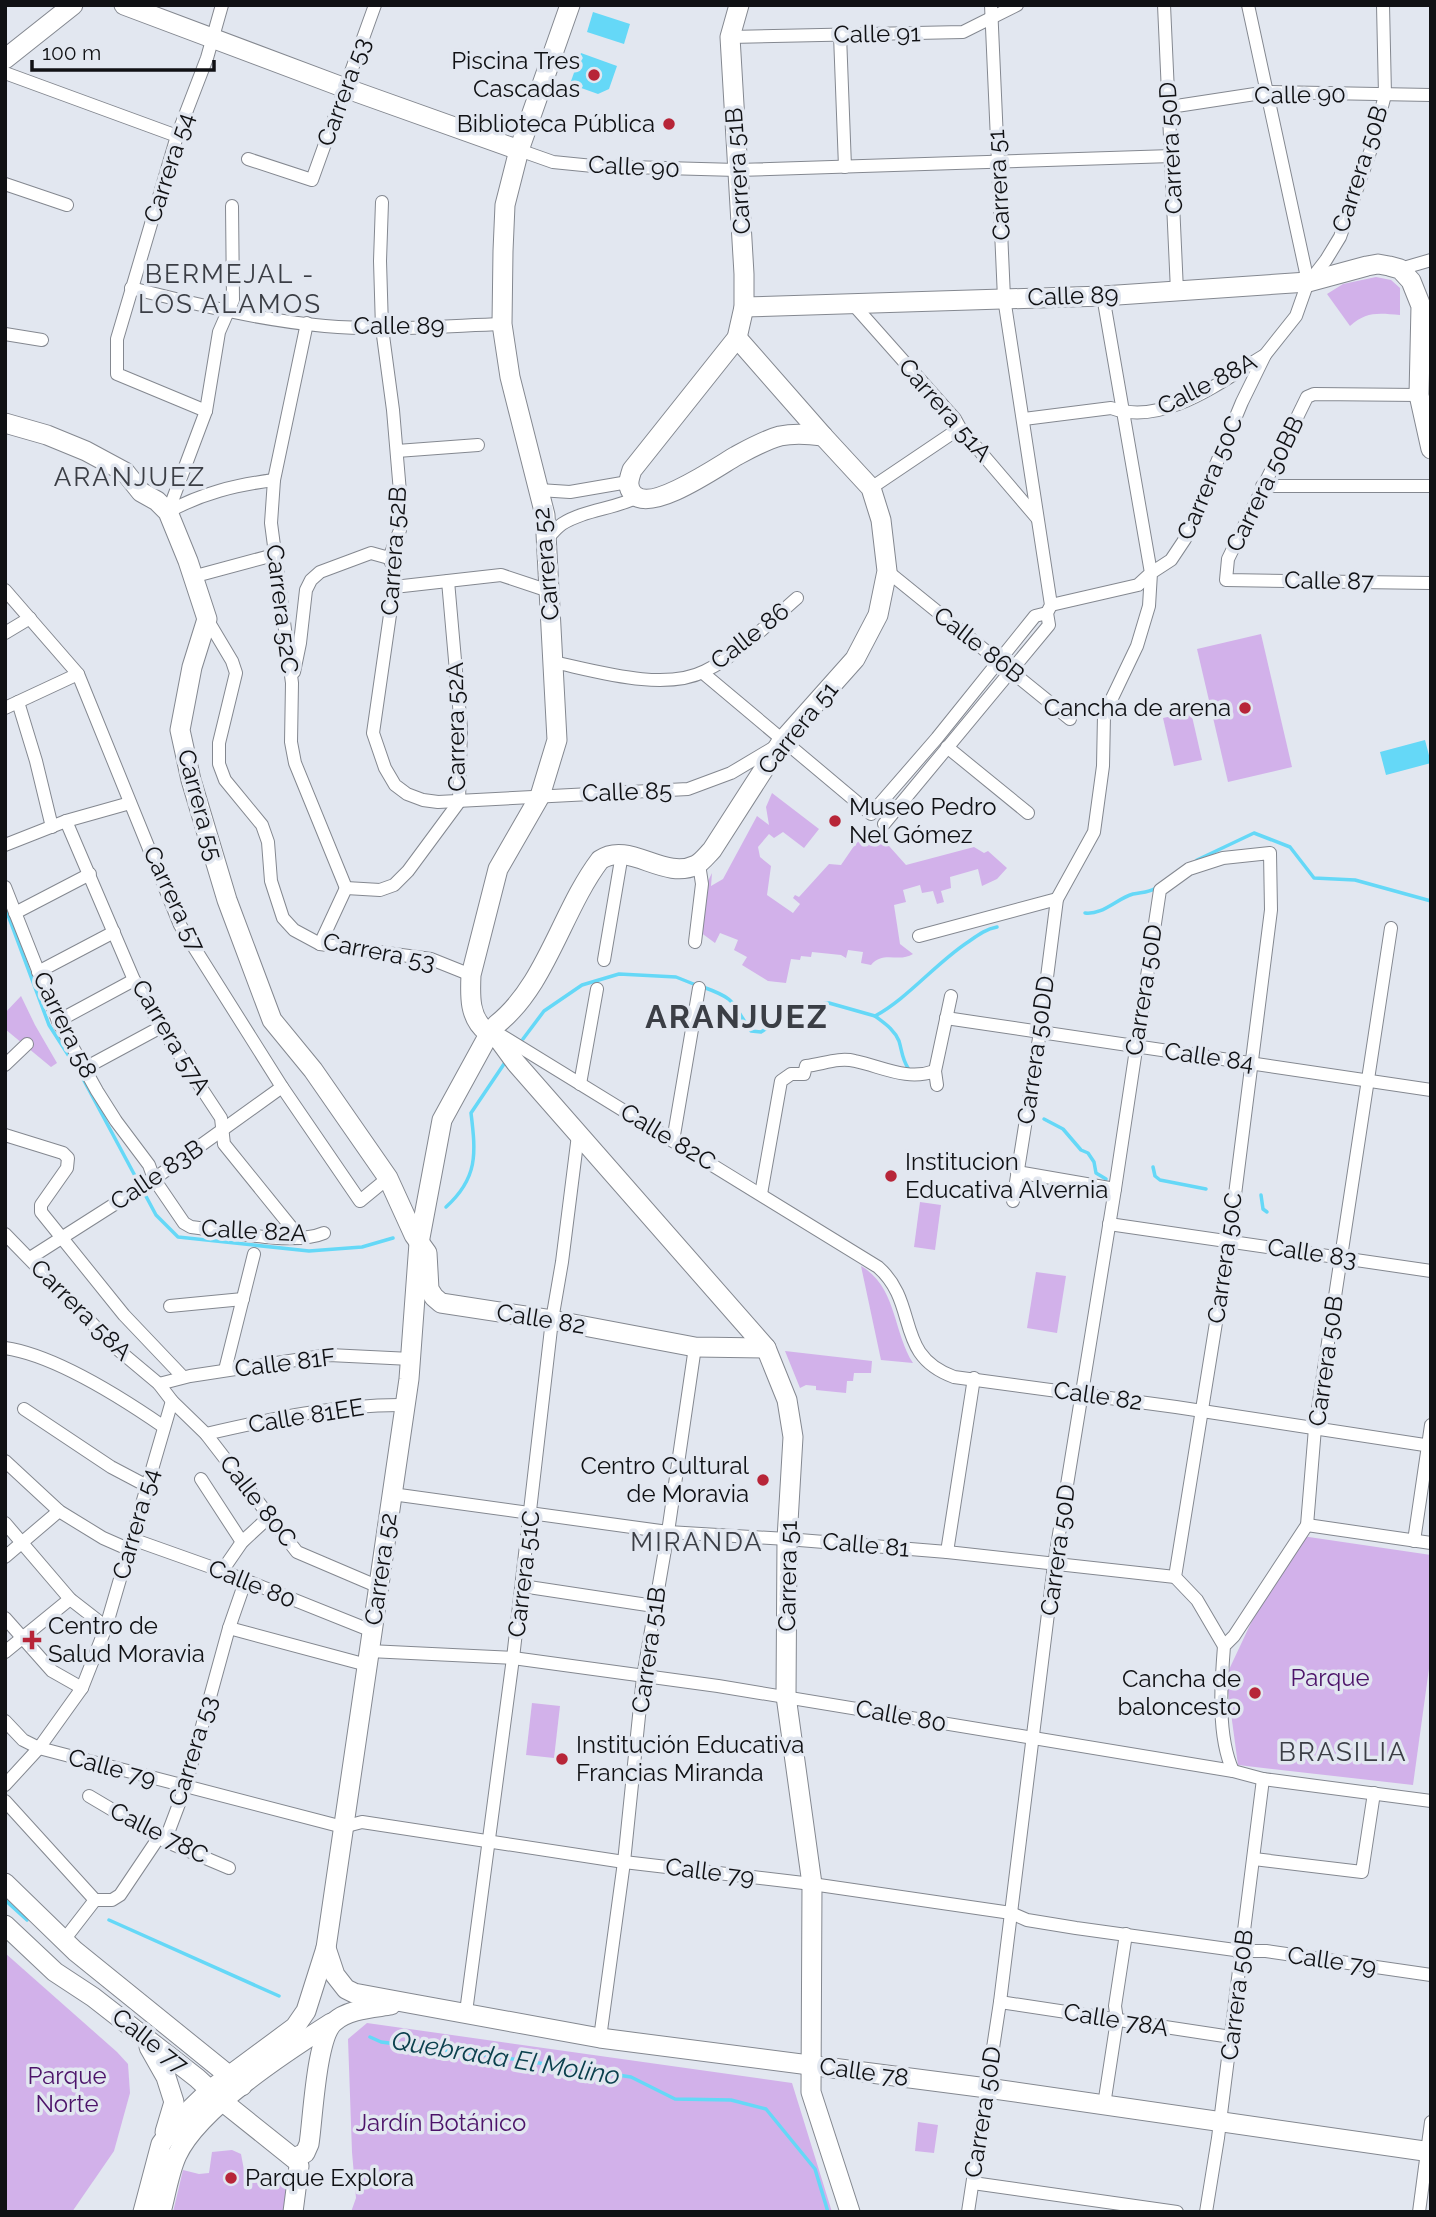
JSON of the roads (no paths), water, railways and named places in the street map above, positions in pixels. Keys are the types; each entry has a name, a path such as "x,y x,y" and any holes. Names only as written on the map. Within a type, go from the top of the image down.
{"street":[{"path":"5,59 73,5"},
{"name":"Calle 90","path":"124,5 552,162 593,166 737,170 1172,156"},
{"name":"Carrera 54","path":"206,411 117,374 117,339 177,136 207,58 222,5"},
{"name":"Carrera 53","path":"248,159 313,180 375,5"},
{"name":"Carrera 52","path":"236,2080 295,2027 306,2011 326,1948 406,1405 419,1243 428,1192 442,1120 493,1033 478,1026 474,1018 470,990 471,975 498,869 540,796 557,740 545,515 510,377 502,324 505,205 519,150 570,5"},
{"name":"Carrera 51B","path":"737,338 744,307 730,37 739,5"},
{"name":"Calle 91","path":"730,37 963,32 991,12 1017,5"},
{"name":"Carrera 50D","path":"1164,5 1177,291"},
{"path":"1248,5 1308,282"},
{"name":"Carrera 50B","path":"1308,282 1326,260 1348,218 1370,152 1385,95 1383,5"},
{"name":"Carrera 51","path":"991,12 1004,298 1024,419 1049,609"},
{"path":"840,34 845,167"},
{"path":"5,74 177,136"},
{"name":"Calle 90","path":"1170,107 1268,92 1431,96"},
{"path":"5,184 67,205"},
{"name":"Carrera 52B","path":"382,202 382,328 401,504 400,530 390,558 394,569 394,587 373,733 395,785 407,794 423,800 459,802"},
{"path":"167,512 206,411 219,332 233,300 232,206"},
{"path":"1431,260 1400,269 1411,281 1421,306 1427,311 1419,395 1431,449"},
{"name":"Calle 89","path":"744,307 1103,296 1308,282 1378,264 1400,269"},
{"name":"Carrera 50C","path":"1151,573 1171,560 1185,539 1242,402 1265,355 1296,316 1308,282"},
{"name":"Calle 89","path":"131,288 227,313 307,323 382,328 502,324"},
{"path":"919,936 1057,900 1094,832 1103,766 1104,715 1137,646 1149,606 1151,573 1103,296"},
{"name":"Carrera 51A","path":"852,303 1038,518"},
{"name":"Carrera 52C","path":"307,323 274,481 271,523 292,683 291,735 295,763 346,888"},
{"path":"5,334 42,340"},
{"path":"546,540 560,526 571,520 621,505 633,490 632,470 737,338"},
{"name":"Carrera 51","path":"699,864 712,850 782,741 856,659 878,615 887,572 881,520 872,488 822,436 737,338"},
{"name":"Calle 88A","path":"1024,419 1111,408 1124,413 1144,414 1170,407 1265,355"},
{"name":"Carrera 50BB","path":"1226,580 1228,559 1307,397 1314,394 1419,395"},
{"path":"5,423 86,451 125,472 141,492 157,501 167,512 188,561 207,619"},
{"path":"872,488 960,428"},
{"path":"539,490 633,490 646,499 664,496 738,455 778,437 800,433 822,436"},
{"path":"397,451 478,445"},
{"path":"167,512 185,502 237,485 274,481"},
{"path":"1262,486 1431,486"},
{"path":"292,683 306,590 311,580 320,572 371,553 390,558"},
{"path":"192,577 274,555"},
{"name":"Calle 86B","path":"887,572 1070,719"},
{"path":"999,661 1035,616 1049,609 1138,585 1151,573"},
{"path":"394,587 501,575 549,591"},
{"name":"Calle 87","path":"1226,580 1431,583"},
{"name":"Carrera 52A","path":"346,888 380,891 394,885 408,871 459,802 461,727 448,581"},
{"name":"Carrera 57","path":"5,590 78,674 180,925 282,1087 360,1201 388,1178"},
{"name":"Calle 86","path":"553,662 639,678 671,680 703,673 730,657 797,598"},
{"path":"884,824 1049,625 1049,609"},
{"path":"5,633 30,618"},
{"name":"Carrera 53","path":"207,619 232,661 236,673 219,743 219,764 225,780 262,825 268,842 271,881 283,918 294,930 320,944 432,959 471,975"},
{"name":"Carrera 55","path":"207,619 192,667 180,730 191,780 227,900 272,1020 313,1070 388,1178 419,1243"},
{"name":"Calle 86","path":"703,673 871,814 999,661"},
{"path":"5,708 78,674"},
{"path":"18,702 52,827"},
{"name":"Calle 85","path":"459,802 688,789 732,773 782,741"},
{"path":"947,747 1028,813"},
{"path":"5,845 66,821 130,803"},
{"name":"Carrera 57A","path":"66,821 134,980 161,1027 221,1118 224,1144 300,1238"},
{"name":"Carrera 50C","path":"1160,890 1189,869 1223,858 1270,853 1271,910 1229,1242 1175,1577"},
{"path":"604,960 622,854"},
{"path":"493,1033 538,974 593,868 607,855 622,854 669,869 685,869 699,864 702,884 695,942"},
{"path":"15,913 90,874"},
{"name":"Carrera 58","path":"5,887 58,1021 116,1121 141,1154"},
{"path":"320,944 346,888"},
{"name":"Carrera 50D","path":"968,2212 1000,2002 1054,1565 1160,890"},
{"name":"Carrera 50DD","path":"1013,1201 1040,1032 1057,900"},
{"name":"Carrera 50B","path":"1224,1646 1234,1636 1307,1525 1315,1428 1391,928"},
{"path":"38,972 114,932"},
{"path":"58,1021 134,980"},
{"path":"580,1084 597,989"},
{"path":"673,1141 697,993"},
{"path":"937,1085 935,1071 951,996"},
{"name":"Calle 84","path":"946,1017 1431,1090"},
{"path":"85,1068 161,1027"},
{"name":"Carrera 51","path":"493,1033 578,1135 766,1348 784,1389 792,1419 793,1469 787,1539 786,1696 812,1884 811,2092 850,2212"},
{"name":"Calle 82C","path":"493,1033 836,1240"},
{"path":"5,1065 27,1044"},
{"path":"761,1194 781,1081 791,1074 804,1074 806,1066 841,1060 854,1060 901,1074 926,1074 935,1071"},
{"name":"Calle 83B","path":"30,1258 144,1185 282,1087"},
{"path":"5,1135 63,1153 68,1158 67,1168 41,1205 41,1212 124,1315 183,1377"},
{"name":"Carrera 51C","path":"466,2012 522,1586 552,1320 578,1135"},
{"name":"Calle 82A","path":"141,1154 153,1172 144,1185 188,1226 300,1238 324,1233"},
{"path":"1017,1172 1115,1189"},
{"path":"400,1205 414,1205 425,1198 428,1192"},
{"name":"Calle 83","path":"1109,1224 1431,1271"},
{"name":"Carrera 58A","path":"5,1234 116,1348 159,1384"},
{"name":"Calle 82","path":"836,1240 878,1268 893,1283 905,1309 914,1345 925,1361 935,1369 954,1377 1203,1411 1429,1446"},
{"path":"411,1359 416,1351 423,1323 441,1303 431,1294 427,1253 419,1243"},
{"path":"225,1370 254,1254"},
{"path":"170,1306 243,1299"},
{"name":"Calle 82","path":"441,1303 552,1320 695,1347 766,1348"},
{"name":"Carrera 51B","path":"600,2038 624,1862 643,1678 695,1347"},
{"path":"5,1348 46,1358 164,1427"},
{"name":"Calle 81F","path":"159,1384 183,1377 329,1355 411,1359"},
{"path":"947,1552 974,1378"},
{"name":"Calle 80C","path":"159,1384 172,1401 206,1434 300,1555 379,1587"},
{"name":"Carrera 54","path":"5,1785 39,1748 82,1688 106,1627 172,1401"},
{"name":"Calle 81EE","path":"206,1434 276,1418 360,1407 406,1405"},
{"path":"24,1409 111,1467 147,1486"},
{"path":"1414,1541 1431,1425"},
{"name":"Calle 80","path":"5,1461 59,1511 103,1538 222,1571 372,1631"},
{"path":"201,1479 242,1542"},
{"name":"Calle 81","path":"392,1494 668,1532 947,1552 1175,1577"},
{"path":"5,1557 59,1511"},
{"path":"222,1571 242,1542 270,1517"},
{"path":"5,1523 71,1599 106,1627"},
{"path":"1307,1525 1431,1544"},
{"path":"1175,1577 1197,1600 1224,1646 1222,1706 1228,1762 1233,1771"},
{"name":"Carrera 53","path":"95,1900 112,1900 120,1895 162,1839 185,1788 229,1628 245,1582"},
{"path":"522,1586 654,1606"},
{"path":"5,1652 71,1599"},
{"path":"5,1618 52,1671 82,1688"},
{"name":"Calle 80","path":"229,1628 368,1658 513,1658 786,1696 1233,1771 1264,1779 1431,1801"},
{"name":"Calle 79","path":"5,1721 23,1740 39,1748 343,1827 362,1822 624,1862 812,1884 1011,1913 1027,1920 1242,1951 1266,1951 1431,1975"},
{"name":"Carrera 50B","path":"1206,2212 1264,1779"},
{"path":"1254,1859 1362,1872 1374,1793"},
{"name":"Calle 78C","path":"89,1796 162,1839 229,1868"},
{"path":"5,1801 95,1900 64,1940"},
{"name":"Calle 77","path":"5,1883 64,1940 236,2080"},
{"path":"9,1928 20,1933 28,1931 36,1918 35,1911"},
{"name":"Calle 77","path":"9,1928 55,1972 93,1997 295,2158"},
{"path":"1104,2105 1126,1934"},
{"name":"Calle 78","path":"326,1948 335,1975 346,1989 354,1993 408,2003 600,2038 987,2088 1429,2152"},
{"name":"Calle 78A","path":"1000,2002 1231,2037"},
{"path":"160,2144 177,2122 236,2080 331,2023 349,2014 408,2003"},
{"path":"293,2212 299,2166 295,2158 304,2154 309,2144 322,2041 331,2023"},
{"path":"143,2037 159,2062 174,2102 143,2212"},
{"path":"161,2212 177,2154 216,2096"},
{"path":"1419,2212 1431,2122"},
{"path":"973,2183 1177,2212"}],"water":[{"path":"593,12 630,24 624,44 587,32"},
{"name":"Piscina Tres Cascadas","path":"581,53 617,66 609,89 598,94 570,84"},
{"path":"1425,740 1431,763 1386,775 1380,752"}],"waterway":[{"path":"1197,860 1254,833 1290,847 1314,878 1355,880 1431,901"},
{"path":"1085,913 1098,912 1127,896 1156,888"},
{"path":"5,907 49,1025 81,1075 156,1215 178,1237 309,1251 362,1247 393,1238"},
{"path":"703,987 729,999 751,1031 761,1032 797,1008 812,1005 829,1003 875,1016 899,1000 956,951 982,933 997,927"},
{"path":"523,1039 544,1011 582,985 619,974 676,977 696,985"},
{"path":"875,1016 897,1037 908,1068"},
{"path":"446,1207 464,1186 472,1164 474,1141 471,1113 506,1061"},
{"path":"1044,1119 1063,1129 1081,1150 1088,1153 1094,1162 1096,1173 1106,1179"},
{"path":"1153,1167 1155,1176 1160,1180 1206,1189"},
{"path":"1261,1195 1263,1209 1267,1212"},
{"name":"Quebrada El Molino","path":"5,1900 27,1920"},
{"name":"Quebrada El Molino","path":"109,1920 279,1996"},
{"name":"Quebrada El Molino","path":"370,2037 381,2042 631,2077 675,2099 731,2100 766,2109 815,2169 828,2212"}],"place":[{"name":"Piscina Tres Cascadas","path":"594,75"},
{"name":"Biblioteca Pública","path":"669,124"},
{"name":"Cancha de arena","path":"1245,708"},
{"name":"Museo Pedro Nel Gómez","path":"835,821"},
{"name":"Institucion Educativa Alvernia","path":"891,1176"},
{"name":"Centro Cultural de Moravia","path":"763,1480"},
{"name":"Centro de Salud Moravia","path":"32,1640"},
{"name":"Cancha de baloncesto","path":"1255,1693"},
{"name":"Institución Educativa Francias Miranda","path":"562,1759"},
{"name":"Parque Explora","path":"231,2178"}],"district":[{"name":"BERMEJAL - LOS ALAMOS","path":"230,289"},
{"name":"ARANJUEZ","path":"130,477"},
{"name":"ARANJUEZ","path":"737,1017"},
{"name":"MIRANDA","path":"697,1542"},
{"name":"BRASILIA","path":"1343,1752"}],"park label":[{"name":"Parque","path":"1330,1678"},
{"name":"Parque Norte","path":"67,2090"},
{"name":"Jardín Botánico","path":"441,2123"}]}
